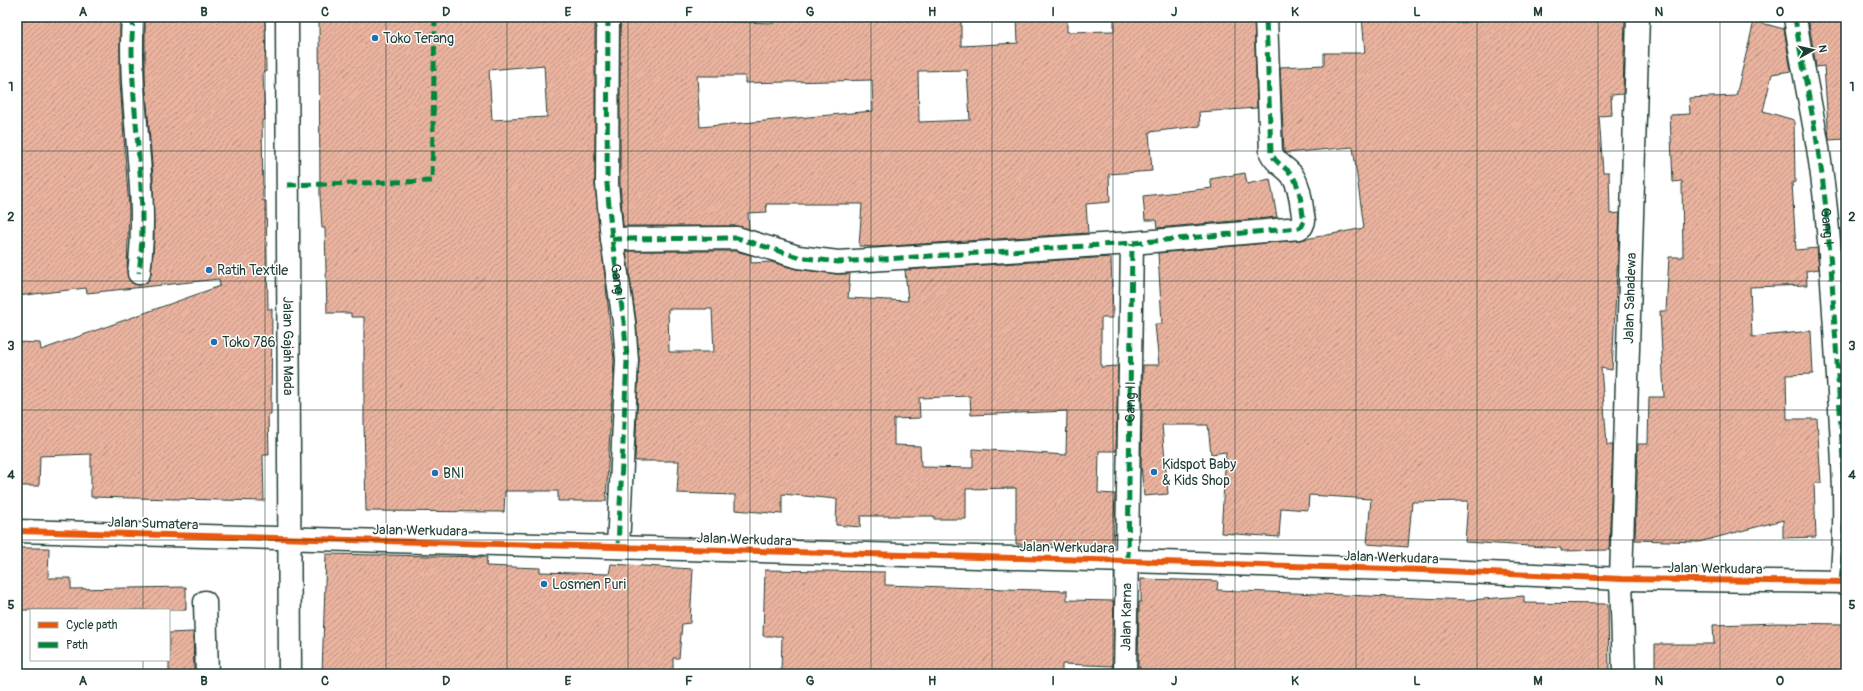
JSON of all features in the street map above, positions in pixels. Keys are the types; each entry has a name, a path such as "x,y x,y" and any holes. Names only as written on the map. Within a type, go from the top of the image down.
{"street":[{"path":"133,17 133,79 143,234 139,273"},
{"name":"Jalan Gajah Mada","path":"287,17 288,538 290,674"},
{"name":"Gang I","path":"608,17 607,184 612,239 624,322 627,360 618,547"},
{"path":"612,239 737,238 798,257 838,262 1132,243 1299,228 1303,224 1297,184 1292,175 1275,161 1271,153 1266,17"},
{"name":"Jalan Sahadewa","path":"1624,674 1622,579 1638,17"},
{"name":"Gang I","path":"1795,17 1803,70 1818,148 1826,209 1843,464 1844,582"},
{"name":"Gang II","path":"1128,561 1132,243"},
{"name":"Jalan Sumatera","path":"17,531 288,538"},
{"name":"Jalan Werkudara","path":"288,538 1424,570 1622,579 1844,582"},
{"name":"Jalan Karna","path":"1125,674 1128,561"},
{"path":"205,602 207,674"}],"building":[{"path":"56,17 120,17 120,82 129,209 127,272 128,278 132,283 138,285 144,284 149,280 151,274 154,241 153,176 145,80 145,17 265,17 266,72 263,72 265,120 262,120 263,201 266,201 268,309 272,309 271,414 268,414 269,455 263,455 264,501 91,497 91,454 40,456 39,486 17,486 17,342 40,343 41,350 220,286 219,279 87,293 86,288 17,296 17,21"},
{"path":"319,17 570,17 571,21 595,20 595,185 614,360 606,501 558,501 558,491 505,491 504,512 366,511 364,317 351,317 351,313 327,313 325,228 322,228 320,196","holes":["544,65 547,117 492,120 489,70"]},
{"path":"711,17 711,21 774,23 774,17 961,17 961,46 1018,43 1017,17 1067,17 1067,32 1114,31 1114,17 1254,17 1257,108 1199,112 1200,126 1149,132 1152,171 1109,174 1110,202 1086,204 1088,233 876,247 859,246 862,204 766,204 767,212 748,213 749,229 737,226 623,226 620,183 620,19","holes":["967,70 970,120 919,122 918,71","697,76 745,76 745,83 872,80 873,111 700,127"]},
{"path":"1362,17 1456,17 1456,23 1521,17 1625,17 1623,94 1611,95 1612,115 1599,116 1603,172 1609,172 1610,214 1620,213 1612,370 1601,368 1607,445 1613,445 1609,550 1561,551 1561,548 1465,542 1468,501 1412,502 1408,547 1367,544 1371,499 1309,495 1308,510 1281,508 1279,537 1221,533 1226,452 1211,454 1208,425 1162,425 1168,494 1144,496 1141,465 1143,365 1159,365 1155,324 1162,324 1158,253 1300,240 1364,228 1353,147 1286,153 1284,151 1280,67 1324,65 1324,53 1365,53"},
{"path":"1808,17 1846,17 1846,139 1829,140 1824,66 1816,67"},
{"path":"1754,21 1784,29 1791,71 1772,74 1763,111 1794,120 1795,182 1792,183 1796,250 1817,248 1819,269 1806,271 1807,285 1750,287 1752,337 1811,331 1813,374 1786,375 1787,419 1817,419 1821,483 1814,483 1816,537 1783,538 1783,520 1699,542 1635,540 1638,444 1648,444 1649,397 1664,397 1660,311 1666,311 1669,257 1683,257 1682,181 1673,182 1670,115 1690,114 1689,98 1736,96"},
{"path":"1245,173 1247,184 1270,179 1277,217 1157,228 1156,220 1145,220 1143,196 1212,188 1210,179"},
{"path":"1842,245 1846,245 1846,266 1843,266"},
{"path":"626,251 735,251 751,255 751,263 771,262 796,269 836,274 850,274 848,298 908,301 905,270 1111,257 1113,318 1101,318 1101,367 1118,366 1116,451 1099,451 1098,493 1115,494 1113,545 1016,544 1016,488 966,489 966,519 934,519 934,516 861,516 860,527 836,525 837,499 782,494 782,514 735,510 735,495 677,493 679,461 635,461 639,359 636,320","holes":["668,309 712,309 714,352 669,352","970,396 971,415 1067,411 1066,455 973,449 973,468 921,467 920,446 894,445 894,419 920,418 919,398"]},
{"path":"17,548 49,548 48,578 71,578 71,589 186,587 186,610 17,610"},
{"path":"326,554 487,557 486,566 540,568 540,572 609,574 611,564 693,569 690,623 682,624 679,658 673,658 673,674 511,674 512,672 454,671 454,673 436,674 322,674"},
{"path":"765,570 885,572 885,585 1067,591 1067,600 1114,601 1113,666 1062,664 1062,674 976,672 976,674 781,674 782,636 763,636"},
{"path":"1141,579 1218,581 1217,590 1469,600 1524,596 1524,603 1608,604 1609,672 1560,674 1369,674 1369,670 1315,669 1315,674 1140,674 1140,667 1138,667 1139,602 1141,602"},
{"path":"1778,623 1846,624 1846,674 1655,674 1655,644 1714,644 1713,625"},
{"path":"193,632 194,674 169,674 170,633"}],"marked path":[{"path":"133,17 133,81 142,209 142,241 139,273"},
{"path":"287,185 432,181 435,17"},
{"path":"608,17 607,184 612,239 624,322 627,360 618,547"},
{"path":"612,239 737,238 798,257 838,262 1132,243 1299,228 1302,226 1304,221 1300,197 1295,180 1287,169 1278,163 1271,153 1266,17"},
{"path":"1795,17 1818,148 1831,262 1844,480 1844,531 1841,582"},
{"path":"1128,561 1132,243"}],"cycle path":[{"path":"17,531 1128,561 1424,570 1621,579 1846,582"}],"place":[{"name":"Toko Terang","path":"375,38"},
{"name":"Ratih Textile","path":"209,270"},
{"name":"Toko 786","path":"214,342"},
{"name":"Kidspot Baby & Kids Shop","path":"1154,472"},
{"name":"BNI","path":"435,473"},
{"name":"Losmen Puri","path":"544,584"}]}
